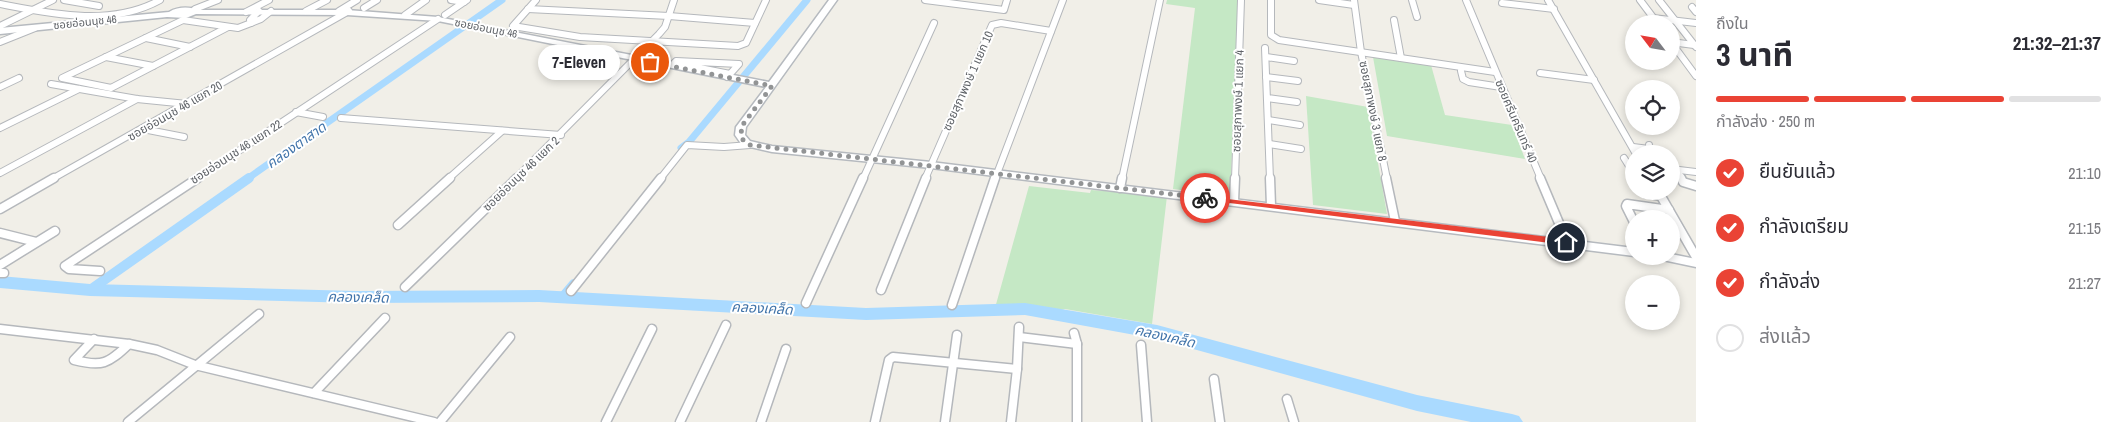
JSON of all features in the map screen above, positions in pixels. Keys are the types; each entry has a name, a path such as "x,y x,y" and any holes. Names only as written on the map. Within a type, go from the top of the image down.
{"street":[{"path":"1,27 53,0"},
{"path":"64,0 99,6"},
{"path":"0,4 76,16 126,13 141,10 160,0"},
{"path":"196,11 218,0"},
{"path":"246,12 269,0"},
{"path":"306,11 327,0"},
{"name":"ซอยอ่อนนุช 46 แยก 20","path":"0,209 187,104 344,11 357,0"},
{"path":"364,8 377,0"},
{"path":"402,14 421,0"},
{"path":"451,0 466,1"},
{"path":"536,0 514,26 571,36 742,46 746,42 766,0"},
{"name":"ซอยอ่อนนุช 46 แยก 2","path":"405,287 636,59 663,30 674,0"},
{"path":"750,145 742,139 741,127 833,0"},
{"path":"925,0 1004,10 1008,0"},
{"path":"952,304 997,173 1050,31 1064,0"},
{"path":"1120,188 1160,0"},
{"name":"ซอยสุภาพงษ์ 1 แยก 4","path":"1234,201 1241,0"},
{"path":"1271,0 1271,36 1273,38 1495,72"},
{"path":"1319,0 1354,2"},
{"path":"1412,0 1417,17"},
{"name":"ซอยศรีนครินทร์ 40","path":"1466,0 1566,242"},
{"path":"1548,0 1632,145"},
{"path":"1640,0 1652,15"},
{"path":"1659,0 1672,15"},
{"name":"ซอยอ่อนนุช 46 แยก 22","path":"100,271 69,269 65,266 466,1"},
{"name":"ซอยสุภาพงษ์ 3 แยก 8","path":"1354,2 1361,52 1395,221"},
{"path":"1502,3 1554,9"},
{"path":"528,9 669,16 755,23"},
{"name":"ซอยอ่อนนุช 46","path":"1,27 35,28 171,14 181,17 196,11 344,11 402,14 441,17 457,22 772,86"},
{"path":"228,27 111,88 62,78 183,20 241,28 261,19 271,11"},
{"path":"251,23 250,20 259,12"},
{"path":"1394,20 1401,58"},
{"path":"1680,21 1696,23"},
{"path":"806,303 934,23"},
{"name":"ซอยสุภาพงษ์ 1 แยก 10","path":"932,165 992,25 1001,23 1050,31"},
{"path":"1680,25 1695,46"},
{"path":"0,42 35,28"},
{"path":"146,38 190,47"},
{"path":"1680,44 1695,46"},
{"path":"1265,48 1271,206"},
{"path":"1680,54 1696,75"},
{"path":"106,57 153,66"},
{"path":"1266,57 1294,61"},
{"path":"676,61 739,64 730,76 674,63 676,61"},
{"path":"1461,71 1463,79 1469,82 1501,87"},
{"path":"1540,73 1594,80"},
{"path":"1266,77 1298,81"},
{"path":"0,87 19,78"},
{"path":"51,84 137,99 187,104"},
{"path":"0,128 79,89"},
{"path":"1267,98 1296,102"},
{"path":"0,173 137,99"},
{"path":"296,112 324,117"},
{"path":"341,118 561,135"},
{"path":"1268,120 1300,125"},
{"path":"143,129 184,138"},
{"path":"398,226 502,131"},
{"path":"1269,144 1301,149"},
{"path":"571,292 687,145 724,147 750,145 872,158 1234,201 1625,251"},
{"path":"881,290 932,165"},
{"path":"1680,170 1696,172"},
{"path":"1680,178 1683,182 1696,186"},
{"path":"1664,200 1670,210"},
{"path":"1628,210 1626,206 1628,204 1670,210"},
{"path":"1680,228 1696,257"},
{"path":"0,265 55,230"},
{"path":"0,233 36,242"},
{"path":"1680,260 1696,263"},
{"path":"128,422 259,314"},
{"path":"314,393 384,318"},
{"path":"680,422 726,325"},
{"path":"1011,422 1020,337 1019,327"},
{"path":"606,422 652,329"},
{"path":"0,330 129,344 157,350 195,365 434,422"},
{"path":"1074,333 1077,344 1077,422"},
{"path":"945,422 957,335"},
{"path":"440,422 510,337"},
{"path":"1020,337 1077,344"},
{"path":"94,339 74,360 101,365 108,362 129,344"},
{"path":"1141,345 1146,422"},
{"path":"761,422 786,349"},
{"path":"875,422 890,358 896,356 1017,369"},
{"path":"1214,379 1220,422"},
{"path":"1287,399 1294,422"}],"green space":[{"path":"1167,0 1239,0 1230,196 1173,189 1195,8 1166,4"},
{"path":"1373,57 1431,65 1445,115 1512,125 1525,159 1387,136"},
{"path":"1306,96 1368,107 1387,214 1313,205"},
{"path":"1029,186 1090,193 1091,190 1167,196 1152,324 1065,309 1053,312 1023,307 995,308"}],"waterway":[{"name":"คลองตาสาด","path":"247,179 502,0"},
{"path":"681,148 689,142 807,0"},
{"name":"คลองตาสาด","path":"90,290 249,178"},
{"name":"คลองเคล็ด","path":"0,282 90,290 356,297 539,296 866,314 1025,309 1157,332 1417,403 1512,422"},
{"path":"563,297 574,284"}],"way so far":[{"path":"650,62 772,86 741,127 740,135 742,139 746,143 758,147 872,158 1205,198"}],"place":[{"name":"7-Eleven","path":"650,62"}],"route":[{"path":"1205,198 1566,242"}]}
